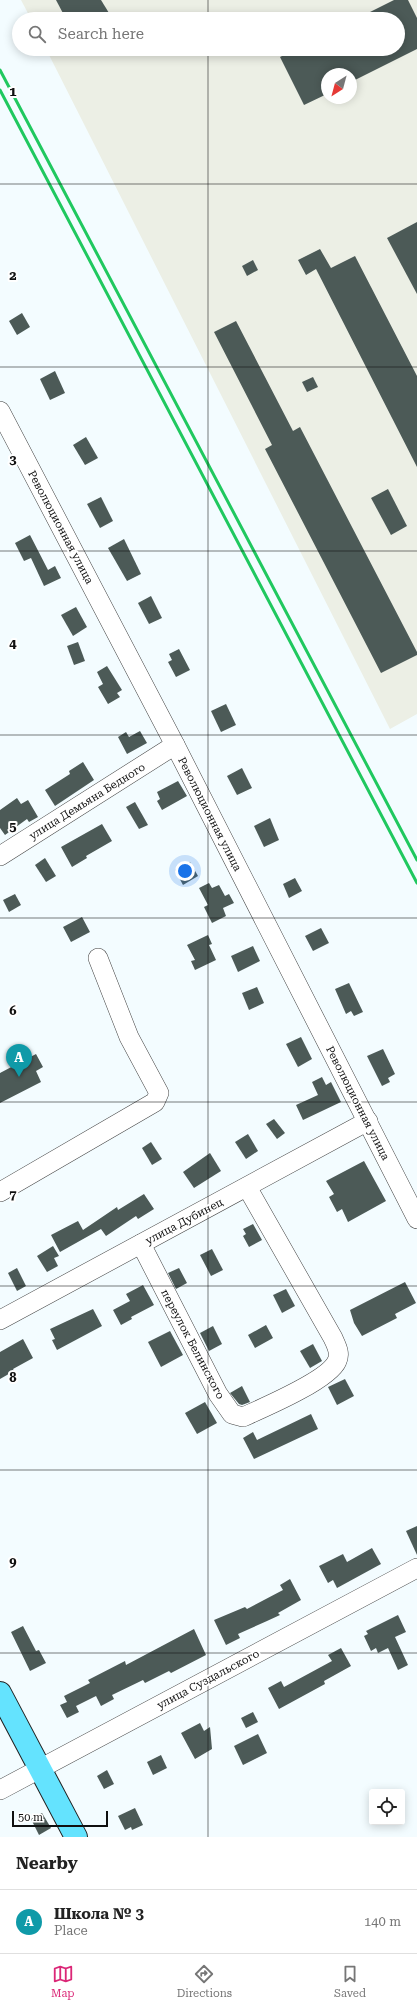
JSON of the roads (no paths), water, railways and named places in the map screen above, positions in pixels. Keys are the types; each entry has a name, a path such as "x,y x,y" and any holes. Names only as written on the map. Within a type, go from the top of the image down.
{"main road":[{"path":"0,1693 76,1837"}],"street":[{"name":"Революционная улица","path":"0,411 175,745 417,1219"},
{"name":"улица Демьяна Бедного","path":"0,856 175,745"},
{"path":"0,1192 155,1102 159,1093 129,1037 98,958"},
{"name":"улица Дубинец","path":"0,1320 368,1121"},
{"name":"переулок Белинского","path":"141,1244 218,1394 232,1414 243,1417 291,1393 327,1373 337,1362 339,1353 329,1331 247,1187"},
{"name":"улица Суздальского","path":"0,1790 417,1568"}],"railway":[{"path":"0,70 417,860"},
{"path":"0,90 417,883"}],"place":[{"name":"Школа № 3","path":"19,1077"}]}
